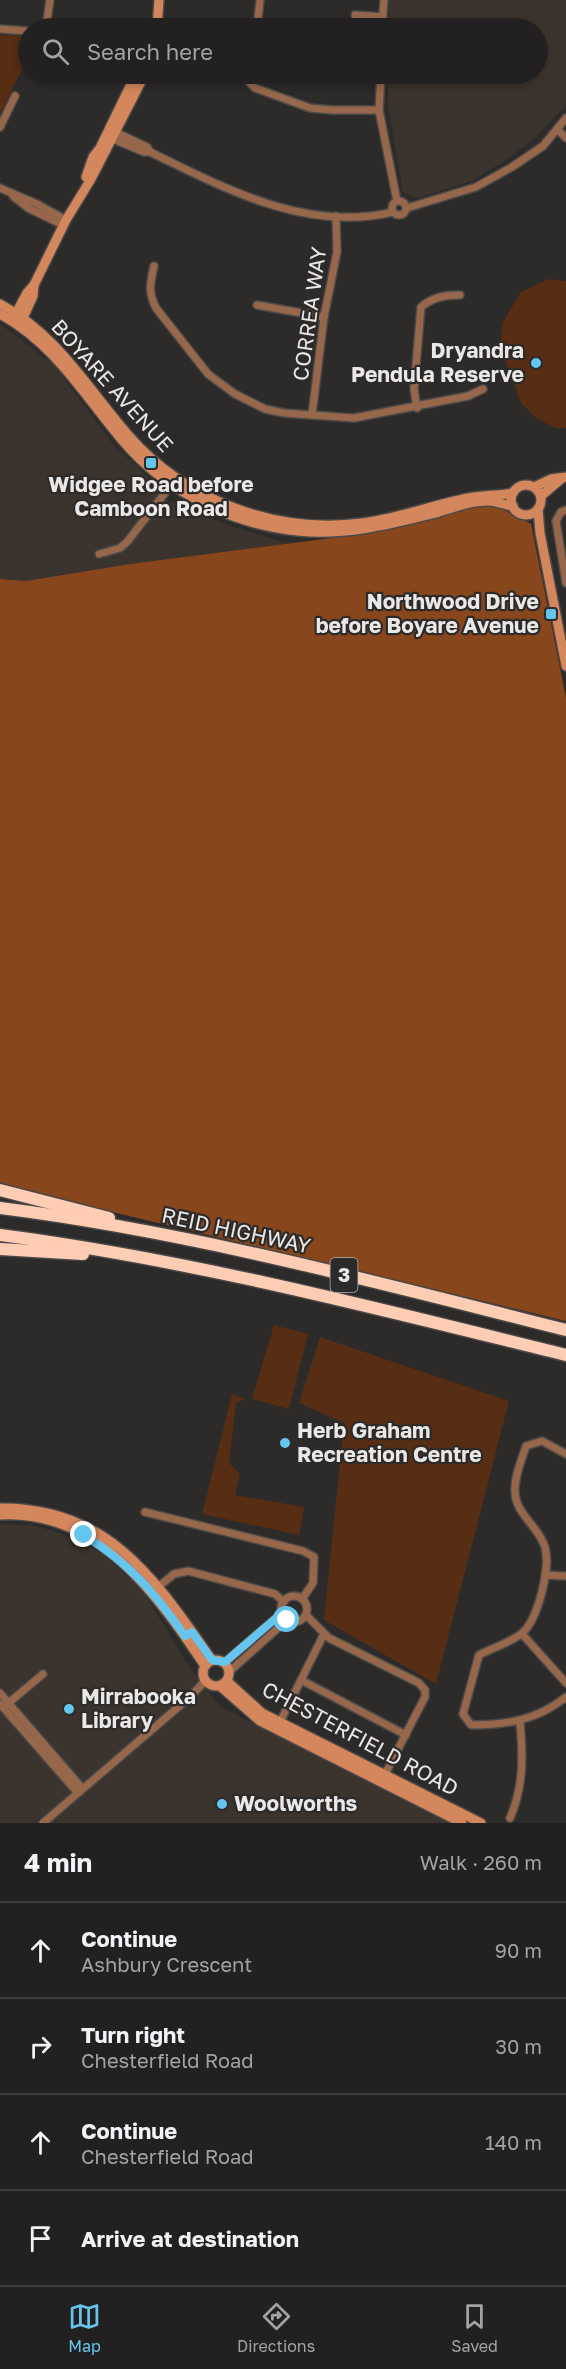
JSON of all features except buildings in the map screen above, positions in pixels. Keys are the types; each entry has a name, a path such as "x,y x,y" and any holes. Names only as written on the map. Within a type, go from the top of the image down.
{"highway":[{"path":"0,1190 209,1244"},
{"name":"REID HIGHWAY","path":"0,1208 110,1225 209,1244 566,1330"},
{"name":"REID HIGHWAY","path":"0,1235 153,1259 351,1302 566,1355"},
{"path":"0,1249 153,1259"}],"street":[{"path":"47,18 50,0"},
{"path":"157,18 159,0"},
{"path":"258,18 260,0"},
{"path":"355,15 383,17 384,0"},
{"path":"154,18 157,12"},
{"path":"0,28 18,30"},
{"path":"110,134 132,84"},
{"path":"18,319 27,293 34,285 64,222 84,188 93,157 110,134 139,84"},
{"path":"251,84 255,88 310,108 379,110"},
{"path":"380,84 379,110 397,201"},
{"path":"0,127 15,96"},
{"path":"110,134 147,147 150,152 248,199 291,211 336,216 379,216 393,212 398,215 403,214 407,208 476,187 543,146 566,118"},
{"path":"558,129 566,138"},
{"path":"0,188 9,192 28,208 64,222"},
{"path":"393,212 392,206 397,201 403,201 407,208"},
{"name":"CORREA WAY","path":"312,416 324,317 337,252 336,216"},
{"path":"154,266 149,287 150,297 208,375 235,394 265,409 312,416 354,418 417,408 468,396 483,389"},
{"path":"417,408 414,389 421,307 429,300 445,295 460,295"},
{"name":"BOYARE AVENUE","path":"0,304 65,357 131,438 157,462 186,484 222,504 278,521 337,525 371,522 460,499 513,493"},
{"path":"257,305 324,317"},
{"name":"BOYARE AVENUE","path":"0,314 18,319 64,366 124,442 166,480 200,501 238,517 279,529 318,533 366,530 490,501 513,506"},
{"path":"538,509 526,514 518,512 513,506 513,493 523,485 534,487 551,479 563,478"},
{"path":"563,478 541,496 538,509 540,533 566,666"},
{"path":"165,493 166,480"},
{"path":"534,487 541,496"},
{"path":"99,554 120,548 165,493 178,488"},
{"path":"566,510 561,512 556,521 566,583"},
{"path":"526,514 540,533"},
{"path":"522,1634 566,1684 564,1690 566,1697 552,1708 520,1722 471,1725 463,1714 479,1655 522,1634 533,1617 546,1575 546,1548 533,1524 519,1511 515,1490 526,1446 542,1442 566,1454"},
{"path":"0,1508 27,1509 111,1540 134,1560 158,1587 208,1663 227,1666"},
{"path":"145,1512 303,1551 314,1557 313,1583 302,1599"},
{"path":"0,1515 60,1521 103,1547 137,1574 188,1634"},
{"path":"158,1587 174,1574 188,1571 275,1594 284,1602 285,1617"},
{"path":"546,1575 566,1576"},
{"path":"284,1602 291,1597 302,1599 307,1606 306,1615 298,1621 285,1617"},
{"path":"306,1615 324,1634 419,1683 425,1690 424,1697 406,1735 383,1778"},
{"path":"208,1663 203,1672 205,1681 208,1684 223,1684 227,1666 285,1617"},
{"path":"280,1722 324,1634"},
{"path":"4,1705 43,1674"},
{"path":"301,1680 406,1735"},
{"path":"43,1823 190,1697 205,1681"},
{"name":"CHESTERFIELD ROAD","path":"223,1684 262,1713 323,1748"},
{"name":"CHESTERFIELD ROAD","path":"223,1684 260,1721 323,1748 481,1823"},
{"path":"0,1693 4,1705 79,1790"},
{"path":"510,1818 518,1800 523,1764 520,1722"},
{"name":"CHESTERFIELD ROAD","path":"383,1778 462,1823"}],"shaded area":[{"path":"389,0 566,0 566,105 537,136 509,158 472,181 416,198 403,192 388,106 388,84 548,84 548,18 389,18"},
{"path":"0,35 18,36 18,77 0,114"},
{"name":"Dryandra Pendula Reserve","path":"549,279 566,281 566,428 556,428 536,418 521,403 500,345 503,322 521,292"},
{"path":"0,324 55,366 112,443 153,482 155,492 169,502 178,502 224,524 293,543 130,564 26,581 0,579"},
{"path":"495,505 531,524 566,698 566,1321 0,1185 0,579 26,581 130,564 332,538 466,509"},
{"path":"274,1325 308,1334 289,1409 252,1399"},
{"path":"320,1337 509,1401 436,1684 324,1620 344,1423 299,1403"},
{"path":"232,1394 245,1399 236,1403 229,1463 240,1474 235,1495 304,1507 299,1535 202,1514"},
{"path":"0,1524 37,1526 72,1537 106,1556 143,1591 186,1662 219,1706 449,1823 0,1823"}],"place":[{"name":"Dryandra Pendula Reserve","path":"536,363"},
{"name":"Widgee Road before Camboon Road","path":"151,463"},
{"name":"Northwood Drive before Boyare Avenue","path":"551,614"},
{"name":"Herb Graham Recreation Centre","path":"285,1443"},
{"name":"Mirrabooka Library","path":"69,1709"},
{"name":"Woolworths","path":"222,1804"}],"route":[{"path":"84,1535 137,1574 185,1636 192,1632 212,1660 225,1662 282,1613 287,1620"}]}
